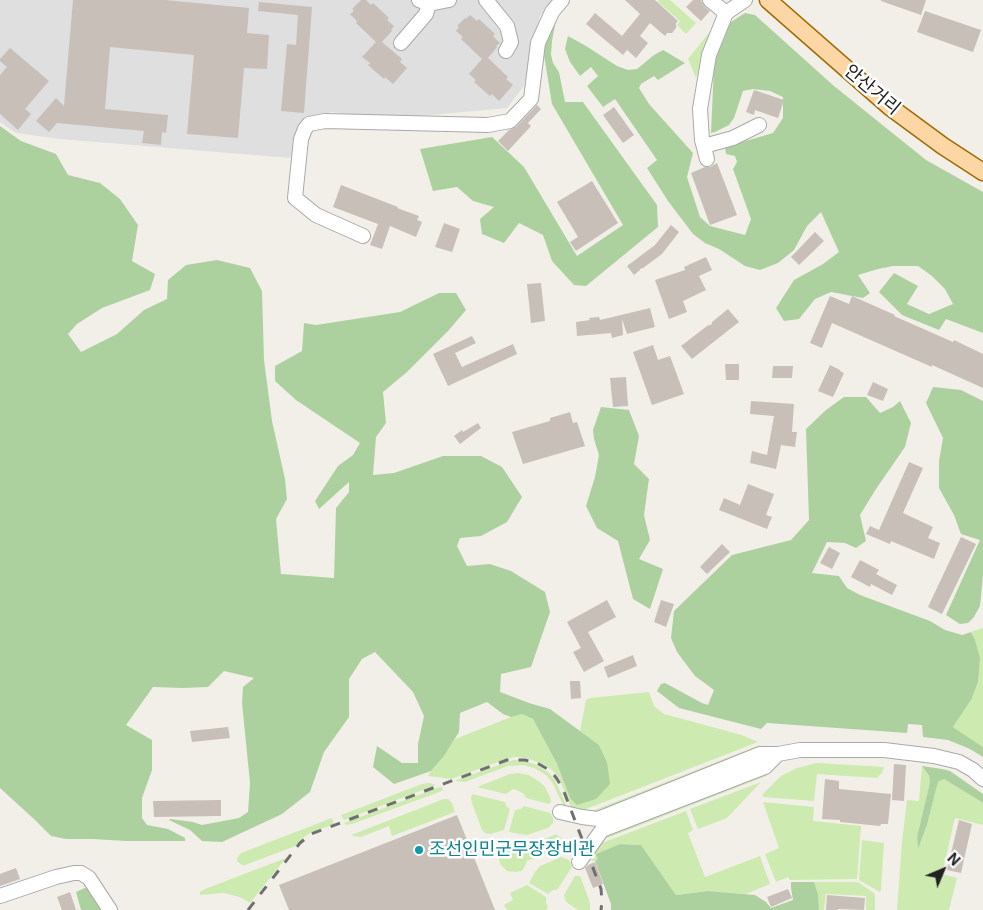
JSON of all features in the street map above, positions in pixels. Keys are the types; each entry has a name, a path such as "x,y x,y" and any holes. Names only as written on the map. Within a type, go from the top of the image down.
{"main road":[{"name":"안산거리","path":"768,0 890,106 943,146 983,172"}],"street":[{"path":"401,43 426,14 424,2 449,0"},
{"path":"362,236 316,215 296,198 301,139 309,124 325,121 488,125 510,121 531,99 538,43 552,12 562,0"},
{"path":"710,0 726,13"},
{"path":"745,0 726,13 709,56 700,109 702,140 706,153 759,124"},
{"path":"491,1 507,26 510,42 506,51"},
{"path":"579,862 600,825 760,754 778,754 800,750 884,750 905,752 958,762 973,770 983,779"},
{"path":"560,812 582,817 600,825"},
{"path":"0,896 56,877 82,873 89,878 110,910"}],"shaded area":[{"path":"0,0 554,0 540,16 524,86 507,108 399,118 373,118 332,112 308,118 290,158 60,139 16,133 0,122"}],"green space":[{"path":"659,0 670,0 696,23 686,34 677,25 680,21 658,2"},
{"path":"558,10 551,55 553,63 559,72 565,102 583,102 657,205 658,227 586,286 574,285 552,261 543,235 519,223 504,243 482,234 480,219 494,207 473,201 457,187 433,191 420,149 492,137 524,167 577,256 623,225 552,104 544,55 546,40"},
{"path":"745,13 755,15 834,86 926,160 983,192 983,333 946,319 939,330 902,315 879,292 894,273 918,286 907,304 929,314 953,304 945,289 918,266 893,266 858,275 870,293 863,298 831,292 815,299 799,319 784,321 776,308 794,280 823,264 839,252 821,212 807,226 794,250 778,263 760,270 745,266 719,249 705,243 693,234 668,201 647,168 657,160 615,99 603,107 587,86 598,76 591,67 580,76 570,62 565,49 568,36 617,66 628,70 637,69 663,50 685,63 658,80 654,76 641,84 639,88 649,104 693,153 687,177 700,217 710,226 745,235 751,219 733,169 737,162 735,156 726,154 725,147 773,133 783,118 783,97 770,91 753,89 743,91 734,118 729,125 711,133 714,66 719,41 731,22"},
{"path":"712,29 696,78 688,59"},
{"path":"0,126 21,141 56,154 68,175 100,183 120,199 138,225 132,261 155,274 150,290 102,308 77,324 68,334 81,352 117,334 144,310 167,299 168,280 186,265 217,260 250,268 262,291 264,360 272,421 285,479 287,499 276,519 281,574 334,578 336,508 349,492 349,482 319,509 315,501 338,466 353,455 360,443 296,400 275,381 275,366 302,351 304,323 316,325 400,312 439,293 456,293 466,310 407,372 383,392 386,423 376,437 373,475 394,473 443,456 481,456 502,467 522,497 507,522 481,536 460,538 457,546 467,566 490,564 511,571 545,592 550,612 531,667 501,674 500,692 550,709 599,745 607,762 610,784 596,799 577,805 570,798 557,764 533,719 522,714 511,717 503,714 487,702 460,713 459,732 444,756 431,771 394,784 373,767 377,746 402,763 418,763 418,744 424,716 413,692 375,652 362,659 349,679 349,717 324,752 310,792 282,814 222,842 202,841 190,830 169,820 193,822 202,825 239,818 248,812 250,783 242,703 243,687 254,678 224,671 208,687 153,687 126,725 152,740 152,770 142,798 142,818 147,825 168,829 185,838 185,841 66,839 51,836 0,788"},
{"path":"933,387 961,390 983,401 983,575 980,606 968,623 960,624 946,615 980,540 961,534 954,515 939,488 939,461 943,438 926,403"},
{"path":"844,397 866,397 880,413 893,407 900,401 911,423 905,447 860,515 866,541 856,548 845,543 827,542 812,573 839,576 847,588 860,595 930,621 945,630 962,635 971,632 980,658 978,682 971,700 953,727 983,747 983,757 970,749 948,740 923,737 922,725 908,724 907,733 767,723 761,729 679,708 657,691 661,684 665,683 708,705 714,690 695,676 677,652 671,638 674,611 732,555 791,540 809,520 806,429 826,410"},
{"path":"601,407 629,410 639,436 634,464 649,479 644,515 650,540 639,559 663,569 650,609 633,599 618,541 597,528 586,506 595,477 599,455 593,430"},
{"path":"983,628 983,747 953,727 971,700 975,640 971,632"},
{"path":"649,692 654,706 664,714 742,735 758,742 581,811 572,810 559,778 552,770 543,764 526,758 515,757 506,759 451,779 428,776 455,739 522,714 533,719 557,764 570,798 607,762 599,745 580,731 586,700"},
{"path":"760,745 760,748 595,813 587,813"},
{"path":"514,760 535,764 549,773 555,780 568,809 563,805 552,782 546,775 534,768 523,765 508,766 465,782 454,781"},
{"path":"816,763 884,767 882,773 877,778 817,774 814,801 763,797 762,795 781,776 797,768"},
{"path":"922,766 930,782 917,837 918,848 927,825 938,782 944,779 983,803 983,825 955,818 942,874 957,878 949,910 897,910 907,800 919,801"},
{"path":"922,766 950,771 983,794 983,803 944,779 938,782 927,825 918,849 917,837 930,782 929,776"},
{"path":"767,773 766,776 597,842 600,837"},
{"path":"510,774 529,775 540,782 545,787 551,802 548,804 526,798 524,794 513,789 506,794 477,787"},
{"path":"761,782 727,818 698,829 690,809"},
{"path":"422,784 436,785 344,820 341,815"},
{"path":"440,787 443,788 442,791 352,824 346,825 344,823"},
{"path":"472,794 505,802 506,806 510,809 504,830 491,834 485,833 482,830 472,803"},
{"path":"448,799 452,803 455,812 392,836 389,826 361,837 351,835"},
{"path":"763,802 814,807 813,821 861,826 857,879 790,880 788,877 776,882 765,854 779,848"},
{"path":"524,806 550,813 553,823 548,828 527,835 509,832 515,810 521,809"},
{"path":"686,811 693,830 688,833 705,877 760,856 770,884 746,894 708,891 676,895 641,845 620,844 597,854 599,860 592,861 590,855 594,846"},
{"path":"332,818 334,824 310,833 298,845 245,865 237,861 241,853"},
{"path":"554,835 562,838 562,846 527,861 521,871 507,871 500,864 500,854 506,847 515,845 522,848"},
{"path":"862,840 884,843 880,892 859,880"},
{"path":"620,844 641,845 676,895 708,891 755,895 766,902 771,908 793,900 791,882 814,882 818,894 819,910 611,910 611,904 595,861 598,859 596,854"},
{"path":"561,857 569,860 572,867 557,890 553,890 548,894 529,883 540,866"},
{"path":"286,858 250,903 242,898 223,893 200,895 200,892 205,889"},
{"path":"575,876 580,876 581,878 590,903 590,910 578,910 566,902 564,895"},
{"path":"814,882 858,882 875,894 875,910 866,910 866,896 826,894 824,910 819,910 818,894"},
{"path":"527,885 546,897 548,907 546,910 507,910 504,905 513,900 510,893"},
{"path":"87,887 105,910 81,910 76,892"}],"building":[{"path":"73,0 165,0 249,8 247,33 269,35 267,69 244,68 238,138 187,134 194,55 110,47 105,109 168,115 166,133 162,132 161,145 142,143 144,131 57,123 49,132 36,121 56,98 64,106"},
{"path":"361,0 366,0 371,5 373,3 389,18 387,20 394,26 382,42 402,59 400,62 407,68 393,84 385,77 384,79 362,57 376,42 356,23 357,21 350,14 354,11 352,9"},
{"path":"625,0 655,0 678,21 672,33 667,33 665,36 650,23 640,36 648,43 636,58 627,50 623,55 586,24 595,13 622,36 640,14"},
{"path":"693,0 701,0 710,11 701,21 686,7"},
{"path":"881,0 926,0 921,15"},
{"path":"259,2 312,7 304,113 281,111 287,44 296,45 298,15 258,11"},
{"path":"925,11 981,30 973,52 917,32"},
{"path":"470,15 477,21 479,19 495,34 493,36 500,43 488,58 508,77 506,79 513,85 499,101 474,82 476,80 469,74 482,59 461,39 463,37 456,31 459,27 457,26"},
{"path":"10,48 49,81 25,109 31,114 18,130 0,114 0,75 7,67 0,59"},
{"path":"754,90 784,100 778,118 755,110 754,115 746,112"},
{"path":"537,105 541,109 528,123 531,126 508,151 498,141 509,130 516,127"},
{"path":"614,107 634,135 623,143 603,115"},
{"path":"717,163 737,215 710,225 691,173"},
{"path":"592,181 618,223 576,251 570,242 578,237 557,202"},
{"path":"341,185 419,216 417,220 422,222 416,237 390,226 382,249 370,245 378,224 333,207"},
{"path":"444,223 460,229 452,252 435,247"},
{"path":"671,225 679,232 662,254 634,275 627,266 655,245"},
{"path":"815,232 824,241 799,265 791,257"},
{"path":"706,257 712,270 699,276 706,290 683,301 687,312 669,319 655,280 685,270 684,267"},
{"path":"541,283 545,321 531,323 527,284"},
{"path":"830,296 849,304 852,296 983,354 983,388 832,323 822,348 810,343"},
{"path":"650,308 655,327 627,334 622,319 623,335 612,338 611,333 577,336 576,322 599,317 600,320"},
{"path":"728,309 739,322 692,359 681,346 712,324"},
{"path":"472,336 476,343 455,353 462,367 513,344 517,354 448,386 433,354"},
{"path":"653,345 658,360 670,356 684,394 652,405 633,352"},
{"path":"725,364 739,364 739,380 726,380"},
{"path":"830,365 844,373 833,397 818,391"},
{"path":"773,366 793,366 792,378 772,378"},
{"path":"626,377 628,406 613,407 610,378"},
{"path":"873,382 888,389 883,401 867,395"},
{"path":"751,401 794,404 792,432 797,432 795,447 781,445 776,469 750,463 752,451 767,455 774,416 750,414"},
{"path":"570,412 573,423 577,422 585,446 523,464 512,432 550,421 550,418"},
{"path":"478,423 481,428 460,444 454,436"},
{"path":"909,462 923,468 903,513 933,527 928,538 940,543 934,559 891,541 890,544 866,534 870,526 879,530"},
{"path":"748,484 774,494 766,515 772,517 767,529 719,510 724,498 740,505"},
{"path":"961,537 976,544 942,614 928,607"},
{"path":"722,544 730,552 707,574 700,567"},
{"path":"829,547 840,553 832,569 820,563"},
{"path":"860,560 879,570 876,574 897,585 892,595 871,584 870,587 851,577"},
{"path":"607,600 616,617 588,632 604,661 584,672 573,652 581,648 567,622"},
{"path":"661,600 674,604 666,627 654,622"},
{"path":"633,655 637,666 608,678 604,667"},
{"path":"570,681 580,681 581,698 571,699"},
{"path":"228,727 230,738 192,742 190,731"},
{"path":"894,764 906,765 904,801 892,800"},
{"path":"825,779 839,781 839,789 891,794 888,824 881,824 880,826 822,819"},
{"path":"221,800 221,816 154,817 153,801"},
{"name":"조선인민군무장장비관","path":"457,815 495,910 289,910 279,885"},
{"path":"959,820 972,824 961,873 947,870"},
{"path":"595,862 603,884 593,888 585,868"},
{"path":"16,868 20,879 0,886 0,874"},
{"path":"788,889 792,898 771,907 767,897"},
{"path":"70,892 76,910 62,910 57,897"},
{"path":"827,895 865,898 864,910 826,910"}],"railway":[{"path":"248,910 300,843 311,834 507,760 525,760 537,763 551,771 557,779 563,789 601,889 601,910"}],"place":[{"name":"조선인민군무장장비관","path":"419,850"}]}
